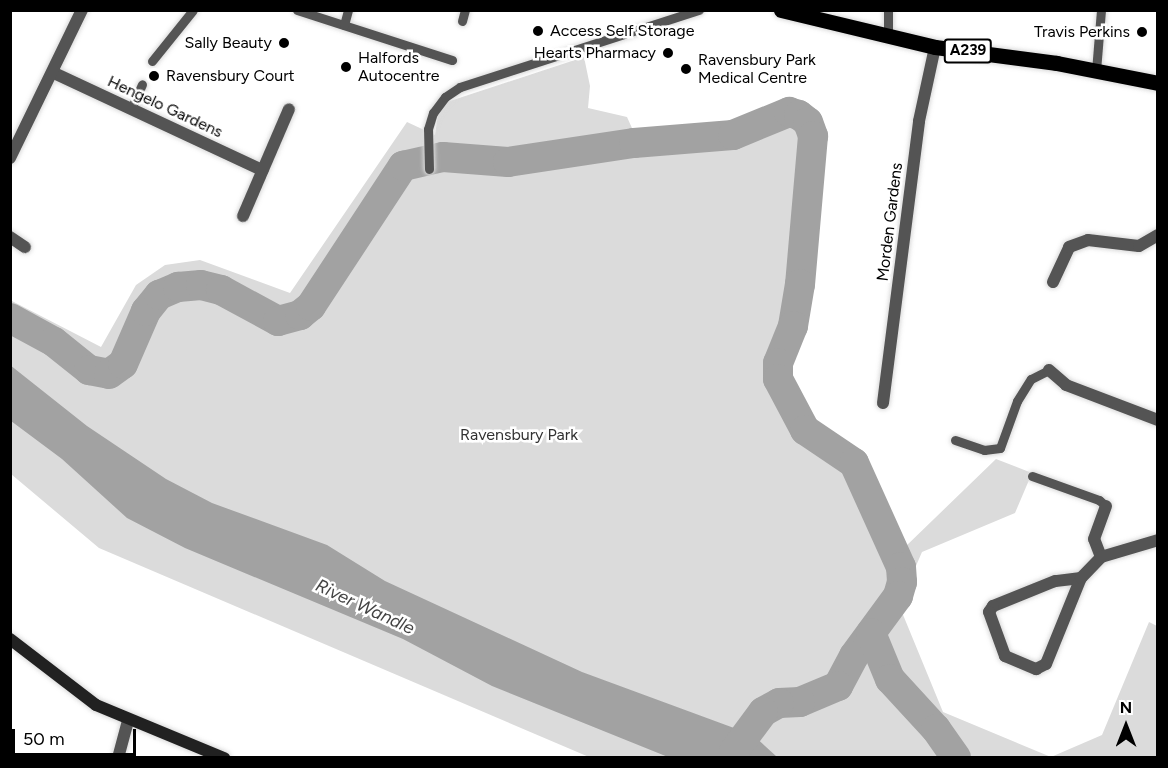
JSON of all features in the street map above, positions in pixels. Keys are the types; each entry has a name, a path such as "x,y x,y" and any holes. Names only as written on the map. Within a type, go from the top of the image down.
{"main road":[{"name":"A239","path":"781,10 888,37 1158,83"}],"street":[{"path":"10,158 14,145 54,73 80,11"},
{"name":"Morden Gardens","path":"883,403 919,121 935,46"},
{"name":"Hengelo Gardens","path":"54,73 262,170"},
{"path":"243,216 289,109"},
{"path":"1053,282 1069,247 1088,240 1139,246 1158,235"},
{"path":"10,237 25,247"},
{"path":"1049,370 1066,386 1158,420"},
{"path":"1101,557 1094,539 1106,506"},
{"path":"1082,578 1055,581 993,606 989,612 1005,656 1036,669 1046,664 1082,578 1101,557 1158,540"},
{"path":"10,639 82,696 128,720 224,758"},
{"path":"118,758 128,720"}],"lane":[{"path":"152,61 194,10"},
{"path":"297,10 452,60"},
{"path":"344,25 348,10"},
{"path":"462,21 465,10"},
{"path":"429,169 433,113 445,97 460,87 699,10"},
{"path":"888,10 888,37"},
{"path":"1096,71 1101,10"},
{"path":"131,109 142,84"},
{"path":"955,440 984,450 1000,448 1017,401 1031,379 1049,370"},
{"path":"1032,476 1099,500 1106,506"}],"green space":[{"name":"Ravensbury Park","path":"584,57 590,86 588,108 627,117 636,137 733,130 788,107 817,114 805,281 796,332 782,362 782,376 808,429 850,451 857,461 905,564 904,548 996,459 1032,473 1015,513 922,552 899,605 943,712 1051,757 589,757 99,548 11,474 10,300 101,347 136,285 165,265 200,260 290,293 407,122 435,135 438,114 447,102"},
{"path":"1149,622 1157,626 1157,757 1051,757 1102,735"}],"water":[{"name":"River Wandle","path":"10,365 87,426 166,479 212,503 327,545 385,581 582,672 753,735 777,757 668,757 492,686 403,639 185,548 127,518 62,459 11,421"}],"waterway":[{"path":"10,318 54,342 89,370 109,374 123,364 146,311 159,295 178,287 201,285 221,290 278,321 300,315 311,306 403,166 443,157 508,162 634,143 733,135 789,112 799,115 808,122 813,136 800,284 793,326 778,363 778,379 805,430 854,463 901,567 902,582 898,596 854,656 838,686 800,702 779,703 763,712 734,751"},
{"path":"871,633 890,679 936,729 956,758"}],"place":[{"name":"Access Self Storage","path":"538,31"},
{"name":"Travis Perkins","path":"1142,32"},
{"name":"Sally Beauty","path":"284,43"},
{"name":"Hearts Pharmacy","path":"668,53"},
{"name":"Halfords Autocentre","path":"346,67"},
{"name":"Ravensbury Park Medical Centre","path":"686,69"},
{"name":"Ravensbury Court","path":"154,76"}]}
